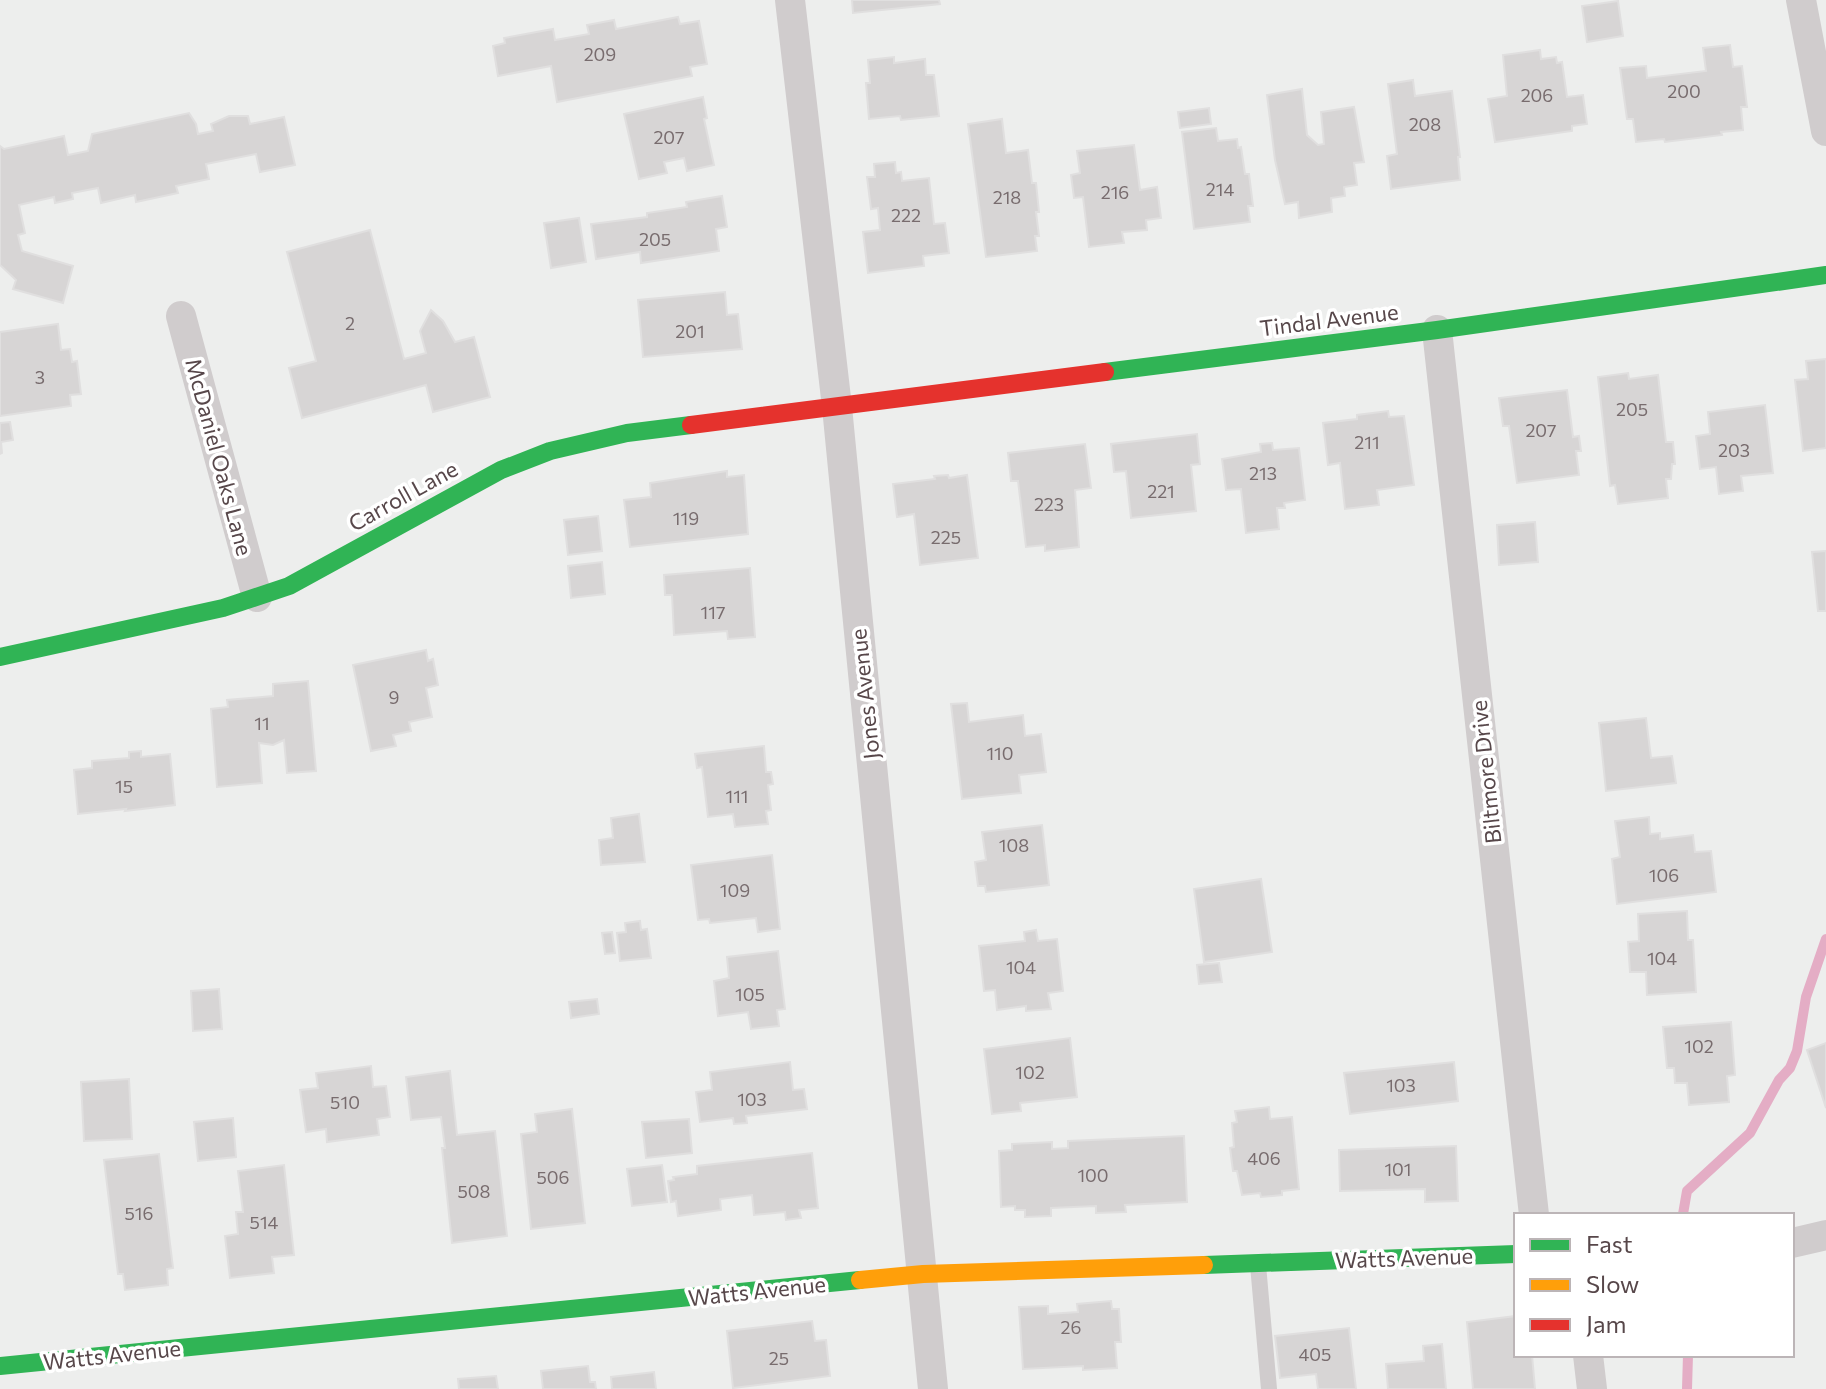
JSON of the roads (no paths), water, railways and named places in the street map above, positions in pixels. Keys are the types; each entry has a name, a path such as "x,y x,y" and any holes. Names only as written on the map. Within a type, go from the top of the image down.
{"street":[{"name":"Jones Avenue","path":"790,0 837,407 933,1389"},
{"path":"1801,0 1826,131"},
{"name":"Tindal Avenue","path":"837,407 1437,330 1826,275"},
{"name":"McDaniel Oaks Lane","path":"181,316 257,597"},
{"name":"Biltmore Drive","path":"1437,330 1534,1213"},
{"name":"Carroll Lane","path":"0,657 192,615 289,586 501,470 550,451 627,433 837,407"},
{"path":"1794,1243 1826,1235"},
{"name":"Watts Avenue","path":"0,1366 923,1274 1514,1254"},
{"path":"1588,1357 1592,1389"}],"lane":[{"path":"1258,1263 1269,1389"}],"waterway":[{"path":"1683,1213 1687,1191 1750,1133 1779,1080 1790,1068 1797,1051 1806,997 1826,939"},
{"path":"1687,1389 1688,1357"}]}
